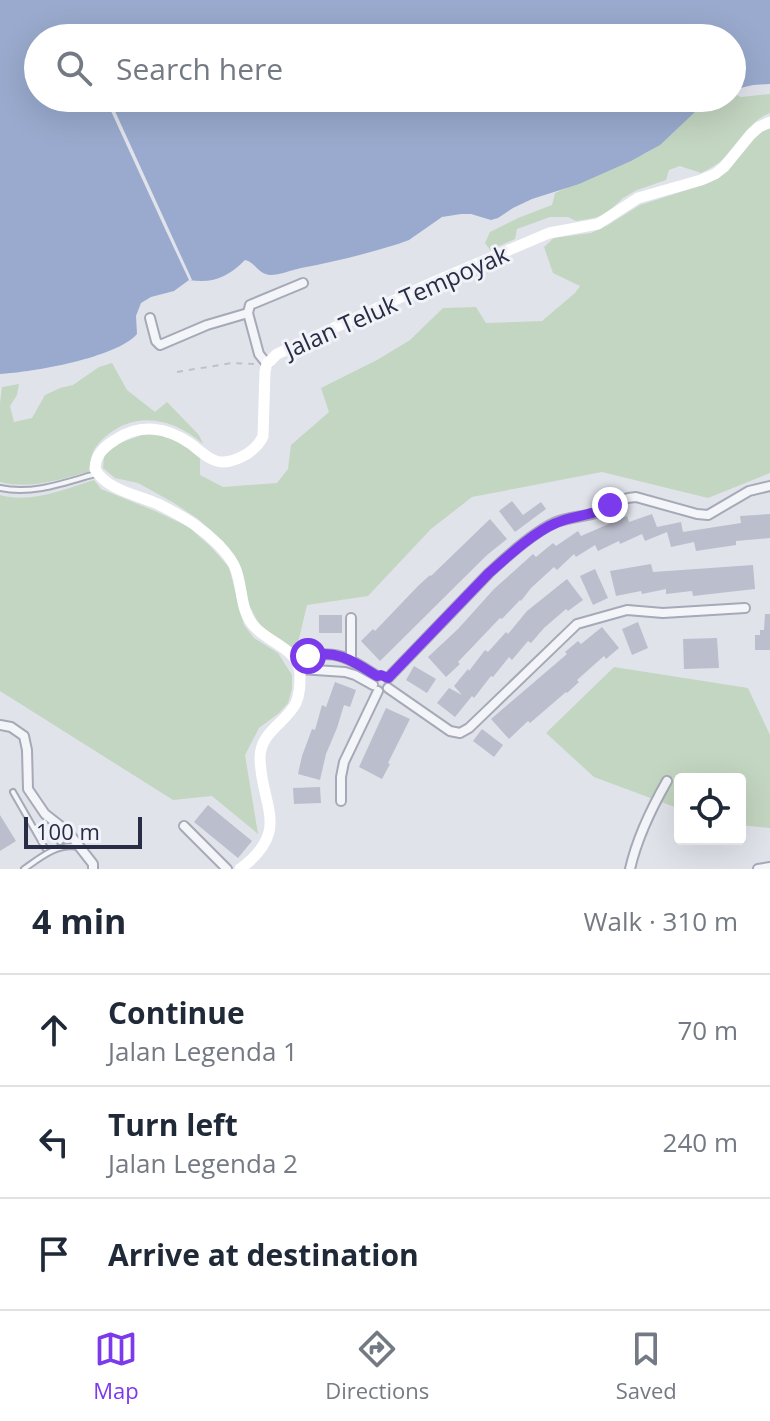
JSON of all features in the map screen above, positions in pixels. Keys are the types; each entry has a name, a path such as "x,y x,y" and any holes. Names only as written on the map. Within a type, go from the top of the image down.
{"street":[{"name":"Jalan Teluk Tempoyak","path":"97,474 97,458 106,446 124,434 145,428 177,435 217,461 232,461 244,456 258,445 263,436 265,371 267,364 277,354 549,233 598,224 638,198 715,174 751,134 770,122"},
{"path":"267,364 259,354 248,313 250,305 303,283"},
{"path":"150,318 160,345 207,325 248,313"},
{"path":"97,474 107,483 159,504 202,531 232,562 247,617 253,626 285,648 299,666 300,691 296,702 268,734 261,748 261,767 271,823 269,834 244,868"},
{"path":"299,666 319,654 344,656 385,691 388,683 489,573 553,523 595,513 627,497 708,515 749,491 770,486"},
{"path":"341,801 344,762 381,675 450,731 460,733 469,728 577,624 627,610 663,613 745,608"},
{"path":"351,618 351,659"},
{"path":"299,666 345,672 376,684"},
{"path":"0,725 11,727 24,736 28,789 45,814 68,832 93,864 93,869"},
{"path":"630,869 652,807 667,781"},
{"path":"184,826 227,869"},
{"path":"758,869 770,867"}],"lane":[{"path":"0,488 17,492 97,474"},
{"path":"13,792 45,848"},
{"path":"60,842 68,832"},
{"path":"24,869 46,853 70,846 80,847"}],"path":[{"path":"177,372 232,363 267,364"}],"green space":[{"path":"770,94 770,113 752,125 722,160 701,173 680,166 669,170 666,180 623,198 606,214 576,221 568,217 550,217 517,229 515,239 490,250 485,243 490,232 552,205 555,193 646,153 695,112 746,112 746,96"},
{"path":"770,129 770,473 708,498 602,472 472,497 431,529 368,596 307,605 296,651 261,628 247,601 234,556 223,541 174,503 138,483 115,478 103,468 104,456 111,446 153,433 177,440 200,457 200,475 223,487 277,483 288,469 291,445 329,412 321,388 410,340 443,308 476,307 486,323 542,321 580,286 553,273 544,247 554,238 591,233 640,205 709,183 727,171 750,142 764,130"},
{"path":"112,363 127,390 155,412 167,402 199,435 203,444 167,423 142,420 117,428 101,441 93,452 91,471 35,484 0,482 2,387 19,384 10,406 14,422 32,418 45,395 73,385 99,367"},
{"path":"94,480 101,489 189,527 211,547 229,567 244,625 254,638 278,653 292,675 288,703 259,728 245,755 258,834 212,796 173,800 0,691 0,495 35,497"},
{"path":"614,667 748,688 770,735 770,828 746,826 746,773 674,773 674,807 594,777 546,733"}],"water":[{"path":"0,0 770,0 770,84 746,87 746,24 24,24 24,112 695,112 660,145 631,161 579,184 532,199 498,218 491,220 471,214 442,217 398,244 278,274 266,274 245,260 220,278 189,280 174,291 141,303 136,316 137,334 111,350 52,367 0,374"}],"pier":[{"path":"111,112 115,112 192,280 189,280"}],"building":[{"path":"512,501 523,515 541,502 546,509 515,532 499,511"},
{"path":"652,514 657,527 681,522 683,532 741,523 740,516 770,514 770,538 736,541 736,545 696,551 694,542 671,547 667,532 645,541 642,534 598,551 595,545 576,557 574,554 557,570 554,567 500,618 446,677 428,657 533,554 536,557 553,543 556,546 578,531 581,536 627,516 629,522"},
{"path":"490,519 507,539 380,661 361,641"},
{"path":"651,564 653,572 753,565 755,589 693,596 692,591 666,594 666,589 616,596 610,571"},
{"path":"595,569 608,598 593,605 580,576"},
{"path":"567,579 583,600 568,611 566,609 531,643 528,641 512,660 509,657 455,717 437,703 449,688 462,695 454,686 485,650 488,652 527,611"},
{"path":"765,614 770,614 770,650 755,650 755,635 760,635 760,630 764,630"},
{"path":"319,615 342,615 342,633 319,633"},
{"path":"638,622 648,648 632,655 622,629"},
{"path":"602,627 619,648 606,659 604,656 567,693 509,739 491,719 578,641 581,644"},
{"path":"717,638 719,668 684,669 683,639"},
{"path":"414,666 436,679 427,693 406,680"},
{"path":"335,682 356,690 350,707 344,705 320,780 298,774 312,729 315,730 322,705 326,707"},
{"path":"386,708 410,719 382,779 359,767"},
{"path":"482,729 503,745 494,757 473,741"},
{"path":"320,787 321,803 294,804 293,788"},
{"path":"208,805 252,841 238,858 194,822"},
{"path":"0,815 16,841 0,851"}],"route":[{"path":"308,656 344,656 377,676 388,678 506,558 553,523 595,513 610,505"}]}
